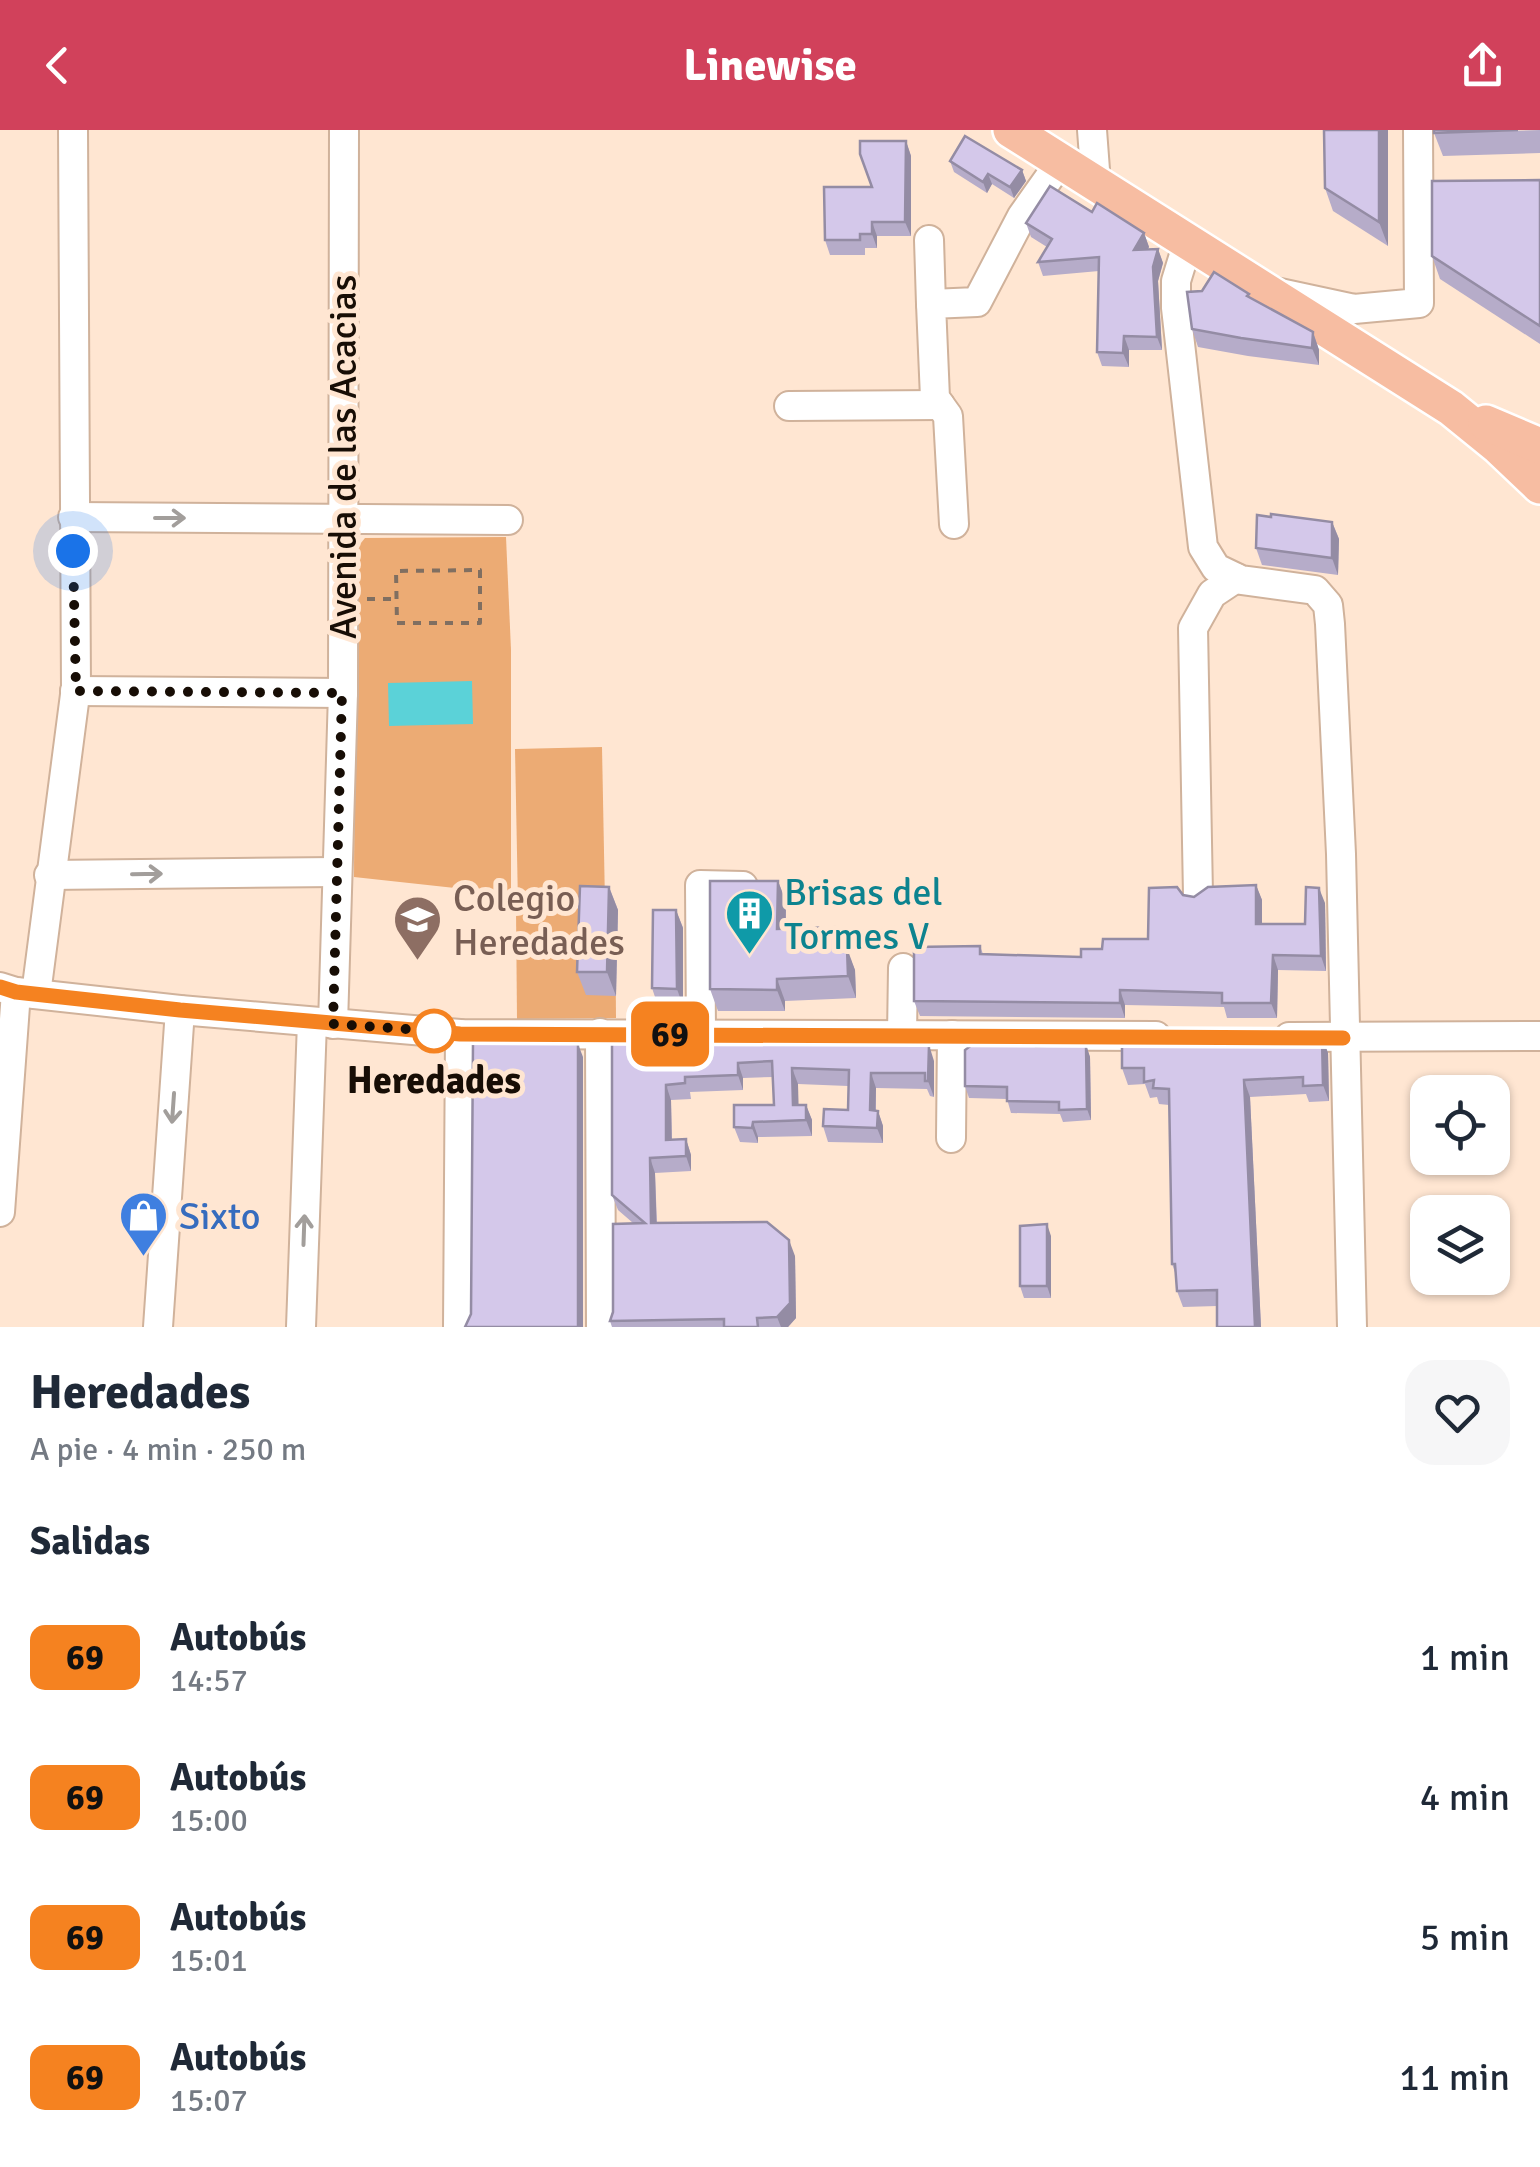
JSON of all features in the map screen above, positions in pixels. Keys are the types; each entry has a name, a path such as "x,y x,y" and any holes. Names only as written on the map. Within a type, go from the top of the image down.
{"main road":[{"path":"1011,130 1451,408 1499,446 1540,486"},
{"path":"1451,408 1540,446"}],"street":[{"path":"0,1212 17,991 49,875 76,691 72,517 73,130"},
{"name":"Avenida de las Acacias","path":"301,1327 322,1023 337,872 342,693 344,130"},
{"path":"1092,130 1096,183"},
{"path":"1264,290 1354,308 1419,303 1418,130"},
{"path":"931,304 977,302 1022,216 1061,161"},
{"path":"929,240 935,398 948,416 954,524"},
{"path":"1188,242 1176,281 1176,308 1203,548 1216,568 1236,578 1315,590 1328,605 1341,854 1352,1327"},
{"path":"789,406 940,405"},
{"path":"72,517 508,520"},
{"path":"1198,895 1193,628 1212,594 1236,578"},
{"path":"76,691 342,693"},
{"path":"49,875 337,872"},
{"path":"701,1034 700,885 775,886"},
{"path":"902,1035 903,968"},
{"path":"17,991 180,1010 460,1034 1190,1036"},
{"path":"158,1327 180,1010"},
{"path":"1499,1036 1540,1026"},
{"path":"600,1033 600,1327"},
{"path":"458,1327 460,1034"},
{"path":"951,1138 952,1035"},
{"path":"1266,1037 1540,1036"}],"path":[{"path":"480,570 480,622 397,623 396,571 480,570"}],"shaded area":[{"path":"506,537 511,650 511,894 354,877 356,549 365,538"},
{"path":"602,747 605,903 518,905 515,749"},
{"path":"615,908 616,1018 517,1019 516,909"}],"water":[{"path":"472,681 473,724 389,726 388,683"}],"building":[{"path":"1324,130 1379,130 1379,222 1325,188"},
{"path":"1434,130 1518,130 1434,133"},
{"path":"965,136 1022,170 1010,187 988,174 983,182 950,161"},
{"path":"860,141 906,141 905,222 872,222 872,234 860,234 860,240 825,240 824,187 872,187 860,154"},
{"path":"1540,180 1540,326 1432,256 1432,181"},
{"path":"1050,186 1092,212 1097,203 1144,233 1134,250 1158,249 1153,267 1157,337 1124,336 1123,353 1097,352 1099,257 1038,262 1052,239 1026,223"},
{"path":"1214,272 1247,296 1313,332 1312,348 1192,329 1187,292 1202,291"},
{"path":"1257,515 1332,522 1332,558 1256,548"},
{"path":"710,881 778,881 777,929 837,927 839,949 847,948 848,976 777,979 777,990 710,989"},
{"path":"1256,885 1256,924 1305,924 1306,887 1319,888 1321,956 1273,955 1271,1003 1222,1003 1222,993 1120,990 1120,1003 914,1001 914,947 980,946 980,954 1081,957 1081,949 1102,949 1103,939 1148,939 1149,888 1177,887 1183,895 1194,897 1208,887"},
{"path":"580,886 609,887 607,972 577,972"},
{"path":"653,910 676,910 677,989 652,988"},
{"path":"1122,1036 1322,1037 1323,1085 1303,1086 1303,1077 1244,1080 1255,1327 1217,1327 1217,1290 1177,1291 1172,1264 1169,1089 1153,1088 1154,1080 1144,1082 1144,1068 1122,1068"},
{"path":"612,1037 791,1037 929,1045 928,1081 925,1073 871,1073 870,1110 878,1111 877,1128 823,1126 824,1109 848,1110 849,1070 792,1068 793,1105 806,1105 806,1120 753,1122 752,1128 734,1127 734,1105 774,1105 772,1061 738,1063 738,1075 685,1077 685,1083 666,1085 666,1140 686,1139 686,1156 650,1158 651,1223 767,1222 789,1240 790,1303 777,1317 757,1318 758,1327 724,1327 724,1319 610,1321 613,1224 645,1223 612,1195"},
{"path":"473,1041 578,1044 578,1327 465,1327 471,1314"},
{"path":"977,1041 1086,1045 1087,1109 1059,1110 1059,1102 1007,1101 1007,1087 965,1086 965,1050"},
{"path":"1047,1224 1047,1286 1020,1286 1020,1226"}],"bus line":[{"name":"69","path":"0,987 180,1010 460,1034 1343,1038"}],"place":[{"name":"Brisas del Tormes V","path":"749,956"},
{"name":"Colegio Heredades","path":"418,962"},
{"name":"Heredades","path":"434,1031"},
{"name":"Sixto","path":"144,1258"}],"route":[{"path":"73,551 76,691 342,693 333,1024 434,1031"}]}
